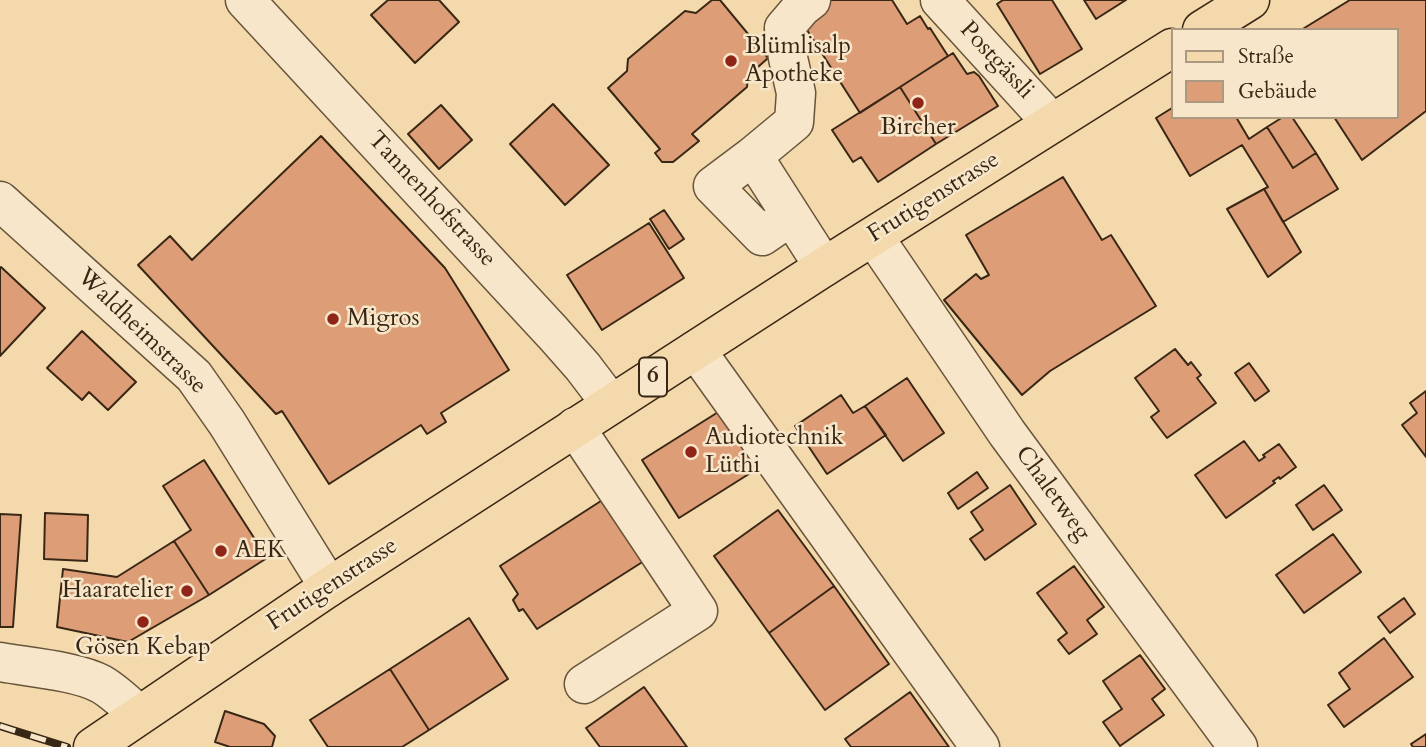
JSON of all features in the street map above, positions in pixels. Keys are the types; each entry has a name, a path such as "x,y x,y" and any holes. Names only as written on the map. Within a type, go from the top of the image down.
{"main road":[{"path":"1205,28 1250,0"},
{"name":"Frutigenstrasse","path":"93,747 328,587 824,267 1170,49"}],"street":[{"name":"Tannenhofstrasse","path":"245,0 553,333 611,404"},
{"path":"811,0 784,28 796,93 793,122 753,156 824,267"},
{"name":"Postgässli","path":"959,5 1052,122"},
{"name":"Waldheimstrasse","path":"0,201 194,376 228,423 328,587"},
{"name":"Chaletweg","path":"874,237 1007,433 1238,747"},
{"path":"696,350 980,747"},
{"path":"575,428 698,611 584,684"},
{"path":"0,662 74,675 97,682 139,715"}],"building":[{"path":"388,0 439,0 459,22 415,63 371,15"},
{"path":"712,0 720,0 768,58 748,76 747,87 692,134 699,141 673,162 662,162 655,153 660,149 608,88 627,71 628,59 685,11 696,13"},
{"path":"830,0 892,0 907,24 920,16 948,56 860,113 800,19"},
{"path":"1003,0 1052,0 1082,49 1040,74 997,4"},
{"path":"1084,0 1126,0 1096,19"},
{"path":"1350,0 1426,0 1426,111 1362,160 1335,119 1398,119 1398,28 1304,28"},
{"path":"953,53 967,74 974,72 979,76 998,106 936,144 900,87"},
{"path":"900,87 936,144 878,182 861,157 853,162 832,130"},
{"path":"553,104 609,165 565,205 510,144"},
{"path":"441,105 472,140 439,169 408,134"},
{"path":"1170,109 1170,119 1237,119 1249,139 1267,127 1293,168 1316,153 1338,189 1283,222 1264,189 1268,187 1242,145 1190,176 1156,118"},
{"path":"1280,119 1293,119 1316,153 1293,168 1267,127"},
{"name":"Migros","path":"321,136 445,268 509,370 441,413 446,422 427,434 421,425 329,484 282,411 276,414 138,265 170,236 192,260"},
{"path":"1063,177 1102,240 1111,235 1156,306 1050,371 1022,395 944,300 976,274 981,279 989,275 966,235"},
{"path":"1264,189 1301,252 1268,277 1227,209"},
{"path":"664,210 684,239 669,249 650,219"},
{"path":"649,223 684,278 602,330 567,275"},
{"path":"0,268 45,308 0,356"},
{"path":"82,331 136,382 108,410 89,392 82,400 47,368"},
{"path":"1175,349 1188,365 1191,362 1201,375 1197,378 1216,403 1167,438 1151,417 1159,411 1135,378"},
{"path":"1249,363 1269,391 1255,401 1235,373"},
{"path":"907,378 944,433 903,461 865,406"},
{"path":"1426,391 1426,457 1402,425 1417,413 1410,403"},
{"path":"841,395 853,413 865,406 886,435 827,474 795,426"},
{"path":"723,409 760,467 679,518 642,460"},
{"path":"1244,441 1259,461 1279,444 1296,467 1273,481 1275,483 1226,518 1195,475"},
{"path":"204,460 267,558 209,595 174,541 191,530 163,486"},
{"path":"977,472 988,488 958,509 948,493"},
{"path":"1010,485 1036,524 985,560 970,539 983,530 971,512"},
{"path":"1324,485 1342,510 1313,530 1296,505"},
{"path":"604,499 644,561 537,629 523,609 519,611 513,600 518,594 500,566"},
{"path":"778,510 834,586 769,633 714,556"},
{"path":"45,513 88,515 87,561 44,559"},
{"path":"0,514 21,515 13,627 0,627"},
{"path":"1333,534 1361,572 1304,613 1276,575"},
{"path":"174,541 209,595 128,642 57,627 63,569 117,577"},
{"path":"1074,566 1104,607 1087,620 1097,634 1069,654 1058,640 1067,633 1037,593"},
{"path":"834,586 889,664 825,710 769,633"},
{"path":"1404,598 1415,614 1390,633 1378,617"},
{"path":"469,618 508,679 429,730 390,669"},
{"path":"1384,638 1413,677 1344,727 1328,705 1350,689 1339,673"},
{"path":"1140,655 1165,689 1152,699 1164,715 1120,746 1103,722 1122,709 1103,681"},
{"path":"390,669 429,730 402,747 328,747 310,720"},
{"path":"644,687 687,747 600,747 586,728"},
{"path":"910,692 949,747 851,747 845,739"},
{"path":"225,711 264,724 275,736 272,747 230,747 215,742"},
{"path":"1426,734 1426,747 1413,747 1411,744"}],"railway":[{"path":"0,726 67,747"}],"place":[{"name":"Blümlisalp Apotheke","path":"731,61"},
{"name":"Bircher","path":"918,103"},
{"name":"Migros","path":"333,319"},
{"name":"Audiotechnik Lüthi","path":"691,452"},
{"name":"AEK","path":"221,551"},
{"name":"Haaratelier","path":"187,591"},
{"name":"Gösen Kebap","path":"143,622"}]}
